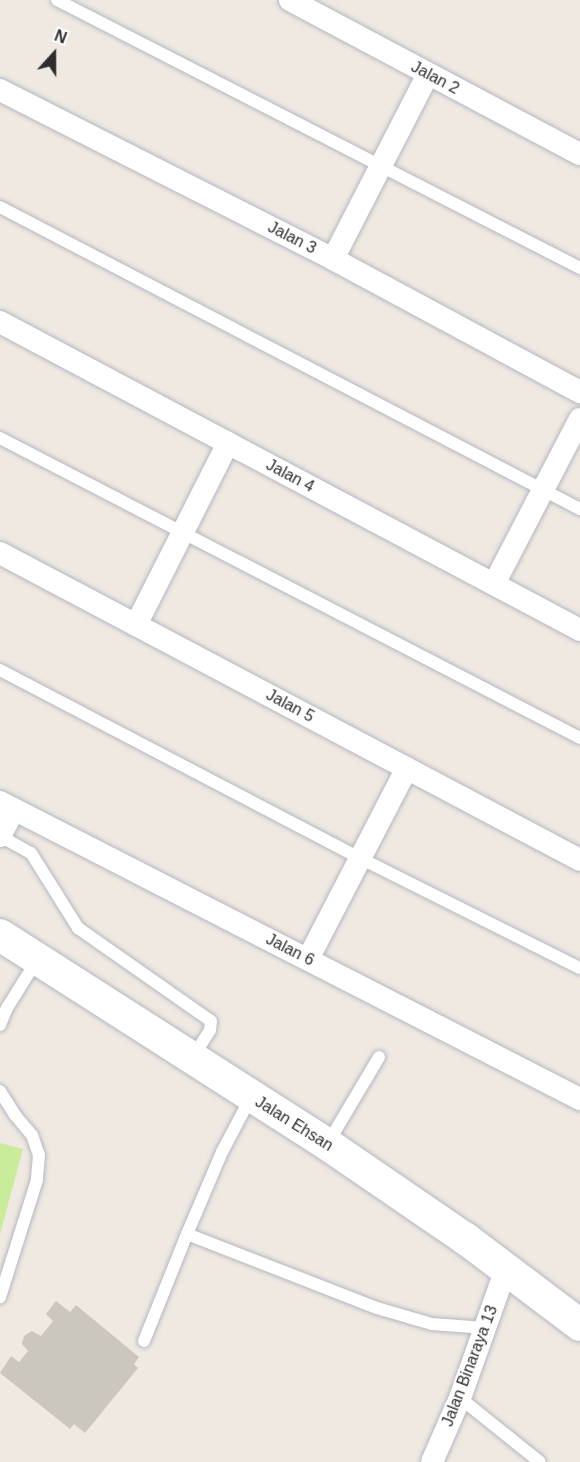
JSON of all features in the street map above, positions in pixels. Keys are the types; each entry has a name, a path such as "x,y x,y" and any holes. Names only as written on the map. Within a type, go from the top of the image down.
{"main road":[{"name":"Jalan Ehsan","path":"0,935 327,1144 506,1269 580,1325"}],"street":[{"name":"Jalan 2","path":"290,0 580,154"},
{"path":"333,259 428,74"},
{"name":"Jalan 3","path":"0,90 333,259 580,392"},
{"name":"Jalan 4","path":"0,322 580,630"},
{"path":"494,584 580,418"},
{"path":"136,625 228,443"},
{"name":"Jalan 5","path":"0,553 580,860"},
{"path":"308,959 407,768"},
{"path":"0,836 7,806"},
{"name":"Jalan 6","path":"7,806 580,1099"},
{"name":"Jalan Binaraya 13","path":"432,1462 460,1398 506,1269"}],"lane":[{"path":"57,0 580,268"},
{"path":"0,207 580,509"},
{"path":"0,438 580,738"},
{"path":"0,670 360,858 580,968"},
{"path":"0,836 31,853 78,928 211,1021 210,1030 193,1057"},
{"path":"0,1025 7,1008 38,959"},
{"path":"327,1144 379,1057"},
{"path":"0,1091 15,1115 32,1135 39,1155 37,1180 0,1297"},
{"path":"144,1341 222,1152 251,1097"},
{"path":"187,1234 377,1308 432,1324 485,1328"},
{"path":"460,1398 540,1462"}],"green space":[{"path":"0,1143 23,1149 0,1234"}],"building":[{"path":"56,1301 70,1312 76,1305 139,1357 134,1364 138,1368 85,1433 74,1424 70,1429 0,1373 11,1356 19,1362 28,1351 22,1344 24,1336 32,1331 41,1336 53,1321 46,1314"}]}
